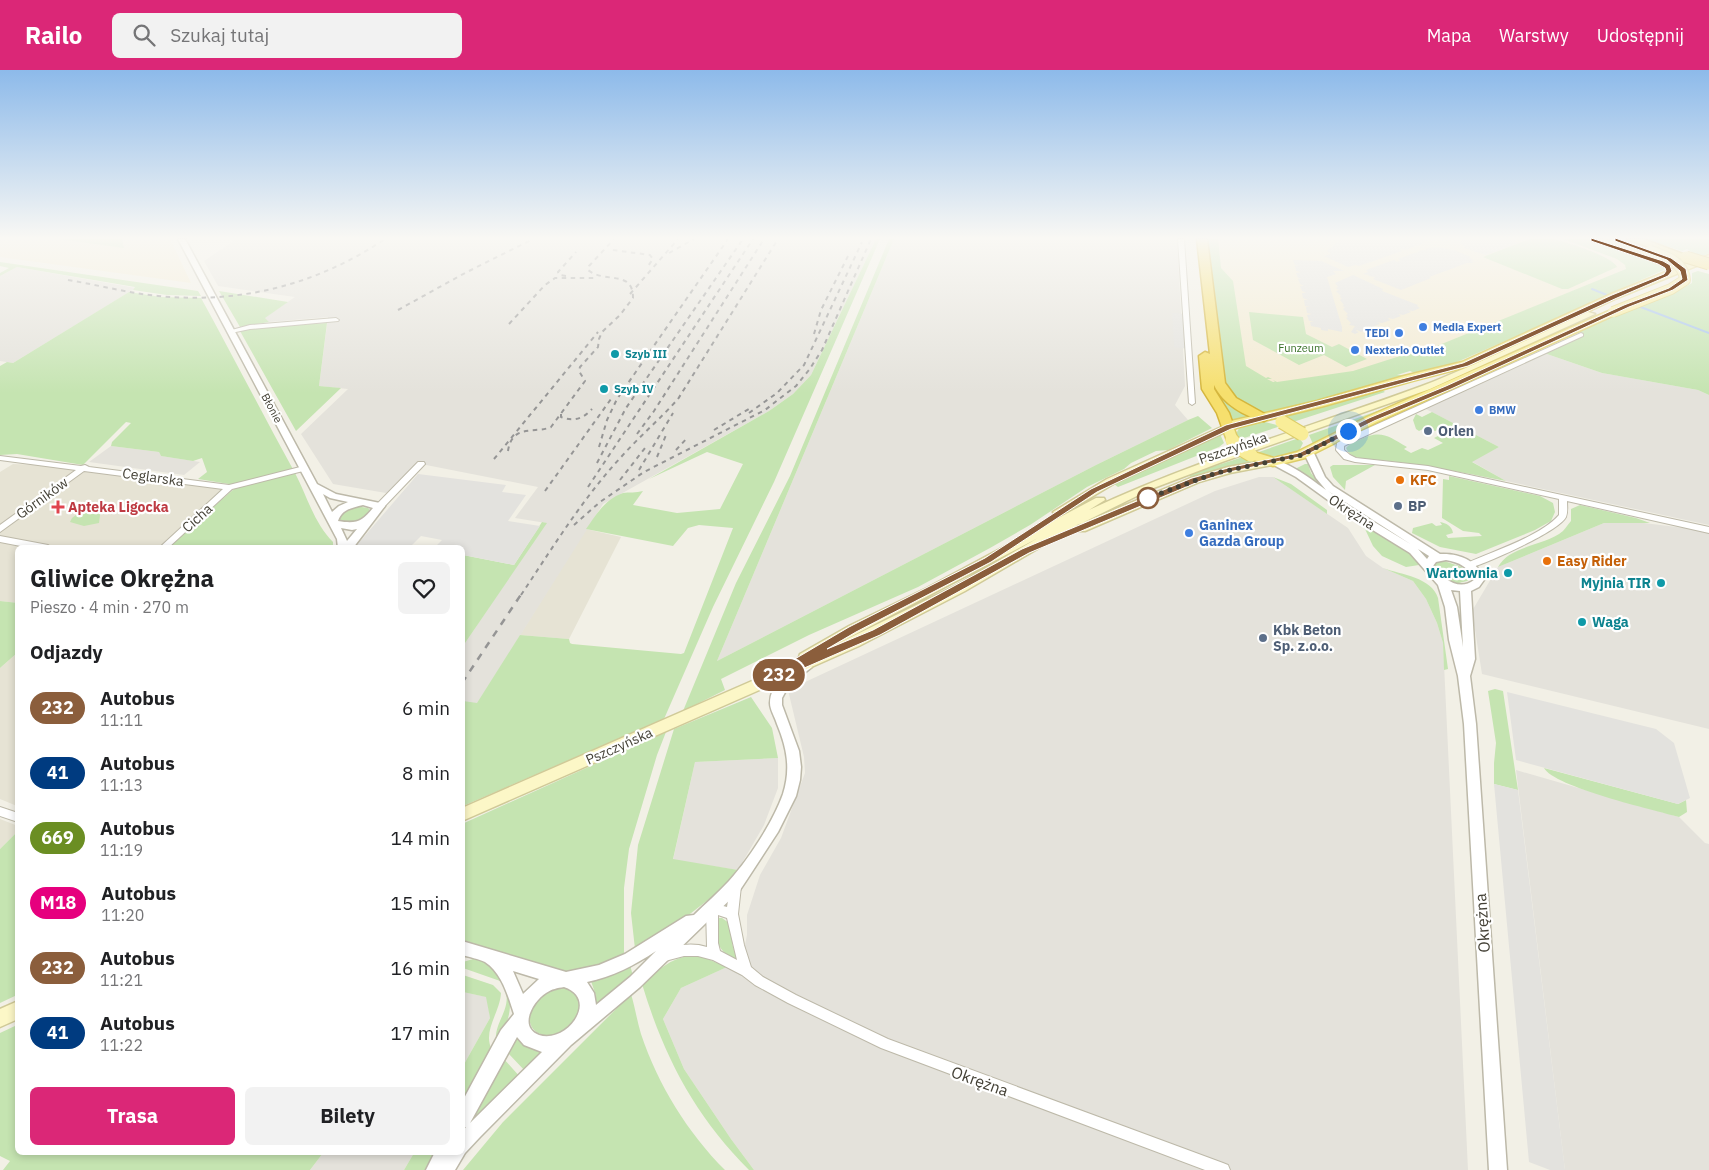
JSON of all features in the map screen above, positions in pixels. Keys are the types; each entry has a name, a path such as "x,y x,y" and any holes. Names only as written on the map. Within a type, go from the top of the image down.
{"highway":[{"path":"1199,290 1207,383 1212,398 1223,413 1228,427"},
{"path":"1208,290 1221,390 1234,402 1250,412 1264,417"}],"main road":[{"name":"Pszczyńska","path":"773,677 853,629 988,560 1084,508 1140,482 1204,458 1401,391 1466,364 1628,290"},
{"name":"Pszczyńska","path":"465,814 854,643 952,592 1076,521 1147,487 1218,460 1428,388 1645,290"},
{"path":"1025,551 1195,480 1228,470 1289,459 1559,336 1668,290"},
{"path":"1559,336 1591,314"},
{"path":"988,560 1102,486 1228,427 1466,364"},
{"path":"1264,417 1282,422 1302,434 1308,442 1308,451"},
{"path":"1228,427 1232,440 1240,448 1251,455 1273,462"},
{"path":"0,1018 15,1011"}],"street":[{"name":"Błonie","path":"208,290 314,485 342,540 343,545"},
{"path":"1184,290 1192,403"},
{"path":"230,331 254,326 336,320"},
{"path":"1580,335 1347,441 1339,448 1341,453 1355,460 1428,468 1709,530"},
{"name":"Okrężna","path":"1308,451 1321,478 1330,488 1438,557"},
{"name":"Ceglarska","path":"0,458 229,487 304,468"},
{"name":"Okrężna","path":"1273,462 1300,475 1354,514 1414,552 1421,557 1430,572 1443,583 1450,608 1454,640 1464,676 1470,724 1498,1170"},
{"path":"350,545 372,519 380,506 421,464"},
{"name":"Górników","path":"0,529 84,468"},
{"path":"314,485 333,496 380,506"},
{"name":"Cicha","path":"166,545 229,487"},
{"path":"1470,565 1548,529 1563,514 1563,498"},
{"path":"365,503 352,504 342,509 335,515 333,523 352,527 372,519"},
{"path":"0,539 32,545"},
{"path":"1427,567 1428,562 1438,557 1454,558 1470,565 1478,575 1479,580 1477,584 1465,588 1443,583"},
{"name":"Okrężna","path":"1464,676 1469,659 1465,588"},
{"name":"Okrężna","path":"465,1142 474,1131 573,1034 616,999 735,885 788,801 793,784 795,768 791,741 776,705 777,693 784,683 796,672 854,643"},
{"path":"0,811 15,817"},
{"name":"Okrężna","path":"735,885 732,914 738,945 746,971"},
{"path":"715,955 712,943 712,908 732,914"},
{"name":"Okrężna","path":"564,979 600,972 630,960 712,908"},
{"path":"465,949 578,983 584,989 588,998 585,1019 573,1034 557,1044 546,1045 536,1043 528,1038 522,1030 521,1016 513,987 498,964 491,958"},
{"name":"Okrężna","path":"662,956 684,950 698,950 715,955 746,971 785,996 885,1044 1223,1170"},
{"path":"465,1114 507,1036 521,1016 525,1002 539,986 564,979"},
{"path":"435,1170 443,1155"},
{"path":"444,1170 455,1155"}],"shaded area":[{"path":"0,290 132,290 13,363 0,361"},
{"path":"248,290 851,290 811,375 793,394 769,411 603,504 465,723 465,643 546,523 515,518 538,487 421,464 392,494 333,484 301,434 348,389 319,386 328,317 269,322 264,318 295,297"},
{"path":"872,290 1180,290 1185,386 1175,405 1188,420 1096,465 717,661"},
{"path":"1222,290 1597,290 1312,401 1233,381"},
{"path":"1331,290 1342,332 1328,329 1328,331 1321,330 1321,328 1311,326 1310,322 1314,321 1309,321 1307,315 1312,314 1307,313 1306,307 1310,307 1305,306 1304,300 1308,300 1303,298 1302,293 1306,293 1302,291"},
{"path":"1382,290 1418,305 1420,308 1413,311 1408,310 1411,312 1403,315 1398,314 1401,316 1393,319 1389,318 1391,320 1382,323 1377,322 1380,324 1372,327 1367,326 1370,328 1361,332 1357,330 1359,332 1355,334 1351,332 1355,326 1349,325 1351,323 1346,318 1348,314 1343,309 1345,307 1342,306 1344,305 1340,300 1342,298 1339,297 1341,296 1336,291"},
{"path":"1172,313 1187,314 1189,349 1174,347"},
{"path":"1544,353 1602,373 1698,390 1709,395 1709,525 1506,481 1471,461 1499,447 1424,408"},
{"path":"111,446 159,452 161,456 200,462 184,475 89,462"},
{"path":"13,464 40,465 233,490 169,545 15,545 15,603 0,601 0,472"},
{"path":"418,474 506,485 502,492 526,495 508,521 540,526 514,565 465,555 465,545 437,545 442,540 421,536 412,545 357,545"},
{"path":"1259,477 1273,477 1348,528 1366,556 1383,568 1413,581 1426,599 1437,623 1443,643 1468,1170 754,1170 684,1069 663,1019 681,988 742,960 747,935 747,915 760,875 781,838 805,773 804,757 788,690 1215,491"},
{"path":"1604,523 1644,523 1709,531 1709,729 1482,674 1472,611 1498,567"},
{"path":"586,529 621,537 569,639 520,635"},
{"path":"15,655 15,805 0,799 0,668"},
{"path":"1507,692 1656,729 1674,743 1690,798 1678,804 1516,760"},
{"path":"778,758 778,788 764,825 738,870 673,860 695,762"},
{"path":"1516,770 1679,817 1705,843 1709,844 1709,1170 1565,1170"},
{"path":"1494,784 1518,790 1565,1170 1550,1170 1529,1162"},
{"path":"0,819 15,825 15,834 0,849"},
{"path":"465,992 487,997 490,1018 465,1062"},
{"path":"321,1155 413,1155 404,1170 310,1170"}],"green space":[{"path":"135,290 193,290 198,291 201,296 167,295"},
{"path":"851,290 858,290 774,482 713,607 664,719 465,805 465,701 477,703 520,635 569,639 572,644 684,653 733,528 699,525 688,528 673,546 586,529 597,513 611,499 623,493 643,491 633,505 677,513 720,509 743,464 707,452 649,479 769,411 793,394 811,375"},
{"path":"868,290 872,290 717,661 1096,465 1188,420 1198,416 1212,428 1168,450 1156,451 1131,463 1124,469 1087,487 1030,525 918,587 809,635 721,679 725,690 683,711 736,583 790,476"},
{"path":"1213,290 1234,290 1246,366 1266,378 1272,379 1267,379 1277,382 1353,371 1400,356 1422,352 1574,290 1617,290 1590,302 1588,305 1450,365 1417,374 1410,371 1397,375 1405,375 1405,378 1348,394 1264,413 1244,406 1226,389"},
{"path":"1679,290 1709,290 1709,395 1698,390 1602,373 1544,353 1583,336 1575,332 1631,308"},
{"path":"219,291 288,302 265,318 269,322 240,327"},
{"path":"129,292 161,297 201,298 295,473 316,518 326,535 333,542 333,545 169,545 234,489 229,484 198,479 207,472 202,458 193,461 161,456 159,452 111,446 112,442 131,423 126,422 83,465 17,454 0,455 0,366 7,362 13,363"},
{"name":"Funzeum","path":"1249,312 1303,317 1306,334 1332,347 1339,344 1367,359 1346,367 1324,355 1299,365 1253,340"},
{"path":"327,323 319,386 341,388 296,431 240,331 255,327"},
{"path":"1214,379 1253,416 1232,422 1214,391"},
{"path":"1382,390 1385,392 1290,423 1274,418"},
{"path":"1386,408 1388,409 1315,444 1313,444 1309,435"},
{"path":"1432,412 1499,447 1472,462 1506,481 1420,465 1359,458 1350,454 1346,448 1352,443 1379,434 1407,447 1404,449 1411,453 1422,448 1428,450 1443,443 1434,438 1448,433 1440,429 1435,431 1427,427 1419,431 1416,429 1413,420 1416,414 1422,417"},
{"path":"1261,421 1281,426 1238,440 1236,434 1239,428"},
{"path":"1220,434 1224,443 1219,447 1118,487 1114,484"},
{"path":"1299,438 1303,443 1299,451 1278,456 1256,453"},
{"path":"1243,457 1254,462 1221,468 1191,477 1187,475"},
{"path":"1308,464 1311,473 1322,486 1430,556 1427,557 1336,499 1295,469"},
{"path":"1333,465 1375,465 1346,481 1345,490 1333,477 1330,467"},
{"path":"1449,476 1540,496 1553,503 1555,512 1551,521 1535,530 1476,554 1440,547 1412,533 1413,528 1432,523 1436,526 1442,525 1440,522 1451,528 1453,533 1446,535 1448,538 1482,536 1479,533 1463,531 1442,518 1443,479 1449,480"},
{"path":"1273,477 1291,484 1327,510 1327,514"},
{"path":"1580,505 1650,523 1604,523 1498,567 1511,554 1547,540 1563,531 1571,521 1571,509"},
{"path":"88,506 101,508 99,523 84,526 70,522 72,518"},
{"path":"356,506 368,508 370,515 352,524 340,521 340,515"},
{"path":"1354,518 1414,555 1419,565 1406,567 1382,556 1373,546 1365,529"},
{"path":"542,522 547,523 465,643 465,555 514,565"},
{"path":"1441,560 1462,567 1470,575 1470,579 1457,585 1452,584 1435,570 1435,562"},
{"path":"1383,568 1423,581 1434,591 1438,598 1448,669 1444,670 1443,643 1437,623 1426,599 1413,581"},
{"path":"0,601 15,603 15,655 0,668"},
{"path":"1495,689 1503,691 1518,790 1494,784 1496,743 1488,691"},
{"path":"751,697 772,728 778,758 695,762 673,859 738,870 717,893 686,917 635,949 631,913 638,845 674,729"},
{"path":"666,732 657,755 629,849 624,888 624,956 596,967 569,972 547,968 465,941 465,823"},
{"path":"1544,768 1678,804 1686,800 1687,812 1679,817 1606,797 1566,783"},
{"path":"15,834 15,996 0,1003 0,849"},
{"path":"719,918 729,923 733,947 737,957 736,960 724,953 718,943 716,931"},
{"path":"698,955 727,967 681,988 663,1019 684,1069 754,1170 749,1170 730,1149 697,1107 671,1061 642,984 674,960"},
{"path":"473,959 481,960 488,964 500,974 508,989 510,996 509,1015 496,1041 496,1033 507,1000 503,982 465,969 465,961"},
{"path":"630,965 633,976 596,1007 596,996 591,981"},
{"path":"465,976 493,985 501,993 490,1029 489,1043 492,1050 465,1100 465,1062 490,1018 486,997 465,992"},
{"path":"563,985 574,990 580,997 581,1005 578,1014 573,1023 565,1030 547,1036 538,1033 530,1024 529,1018 535,999 544,991"},
{"path":"631,994 641,1034 665,1090 711,1156 725,1170 463,1170 503,1122"},
{"path":"15,1026 15,1155 321,1155 310,1170 3,1170 10,1161 0,1156 0,1033"},
{"path":"516,1035 530,1048 547,1052 526,1072 507,1052"},
{"path":"503,1058 521,1078 465,1132"},
{"path":"413,1155 435,1155 426,1170 404,1170"}],"waterway":[{"path":"1595,290 1607,295"},
{"path":"1638,306 1709,333"}],"railway":[{"path":"122,290 158,296 189,298 219,297 266,290"},
{"path":"398,310 434,290"},
{"path":"509,324 540,290"},
{"path":"599,447 607,420 617,399 692,290"},
{"path":"597,463 626,408 707,290"},
{"path":"588,487 719,290"},
{"path":"637,434 654,411 731,290"},
{"path":"521,595 594,489 629,449 678,399 746,290"},
{"path":"814,334 821,310 831,290"},
{"path":"749,413 777,393 804,365 839,290"},
{"path":"574,525 600,502 644,472 765,410 796,386 822,350 848,290"},
{"path":"508,451 510,442 519,433 551,427 585,381 579,371 580,367 598,347 602,332 620,315 633,298 632,291"},
{"path":"494,459 598,332"},
{"path":"545,491 611,399"},
{"path":"714,430 752,407"},
{"path":"561,414 561,417 565,419 574,419 585,415 592,409"},
{"path":"639,470 673,413"},
{"path":"657,457 666,435"},
{"path":"676,450 688,437"},
{"path":"620,480 645,448"},
{"path":"465,678 522,593"}],"bus line":[{"name":"232","path":"1628,290 1466,364 1228,427 1094,490 988,560 931,591 853,629 775,676 854,643 961,588 1025,551 1142,500 1206,476 1302,455 1372,420 1626,306 1667,290"}],"place":[{"name":"Media Expert","path":"1423,327"},
{"name":"TEDi","path":"1399,333"},
{"name":"Nexterio Outlet","path":"1355,350"},
{"name":"Szyb III","path":"615,354"},
{"name":"Szyb IV","path":"604,389"},
{"name":"BMW","path":"1479,410"},
{"name":"Orlen","path":"1428,431"},
{"name":"KFC","path":"1400,480"},
{"name":"BP","path":"1398,506"},
{"name":"Apteka Ligocka","path":"58,507"},
{"name":"Ganinex Gazda Group","path":"1189,533"},
{"name":"Easy Rider","path":"1547,561"},
{"name":"Wartownia","path":"1508,573"},
{"name":"Myjnia TIR","path":"1661,583"},
{"name":"Waga","path":"1582,622"},
{"name":"Kbk Beton Sp. z.o.o.","path":"1263,638"}],"route":[{"path":"1148,498 1142,500 1216,473 1302,455 1348,431"}]}
